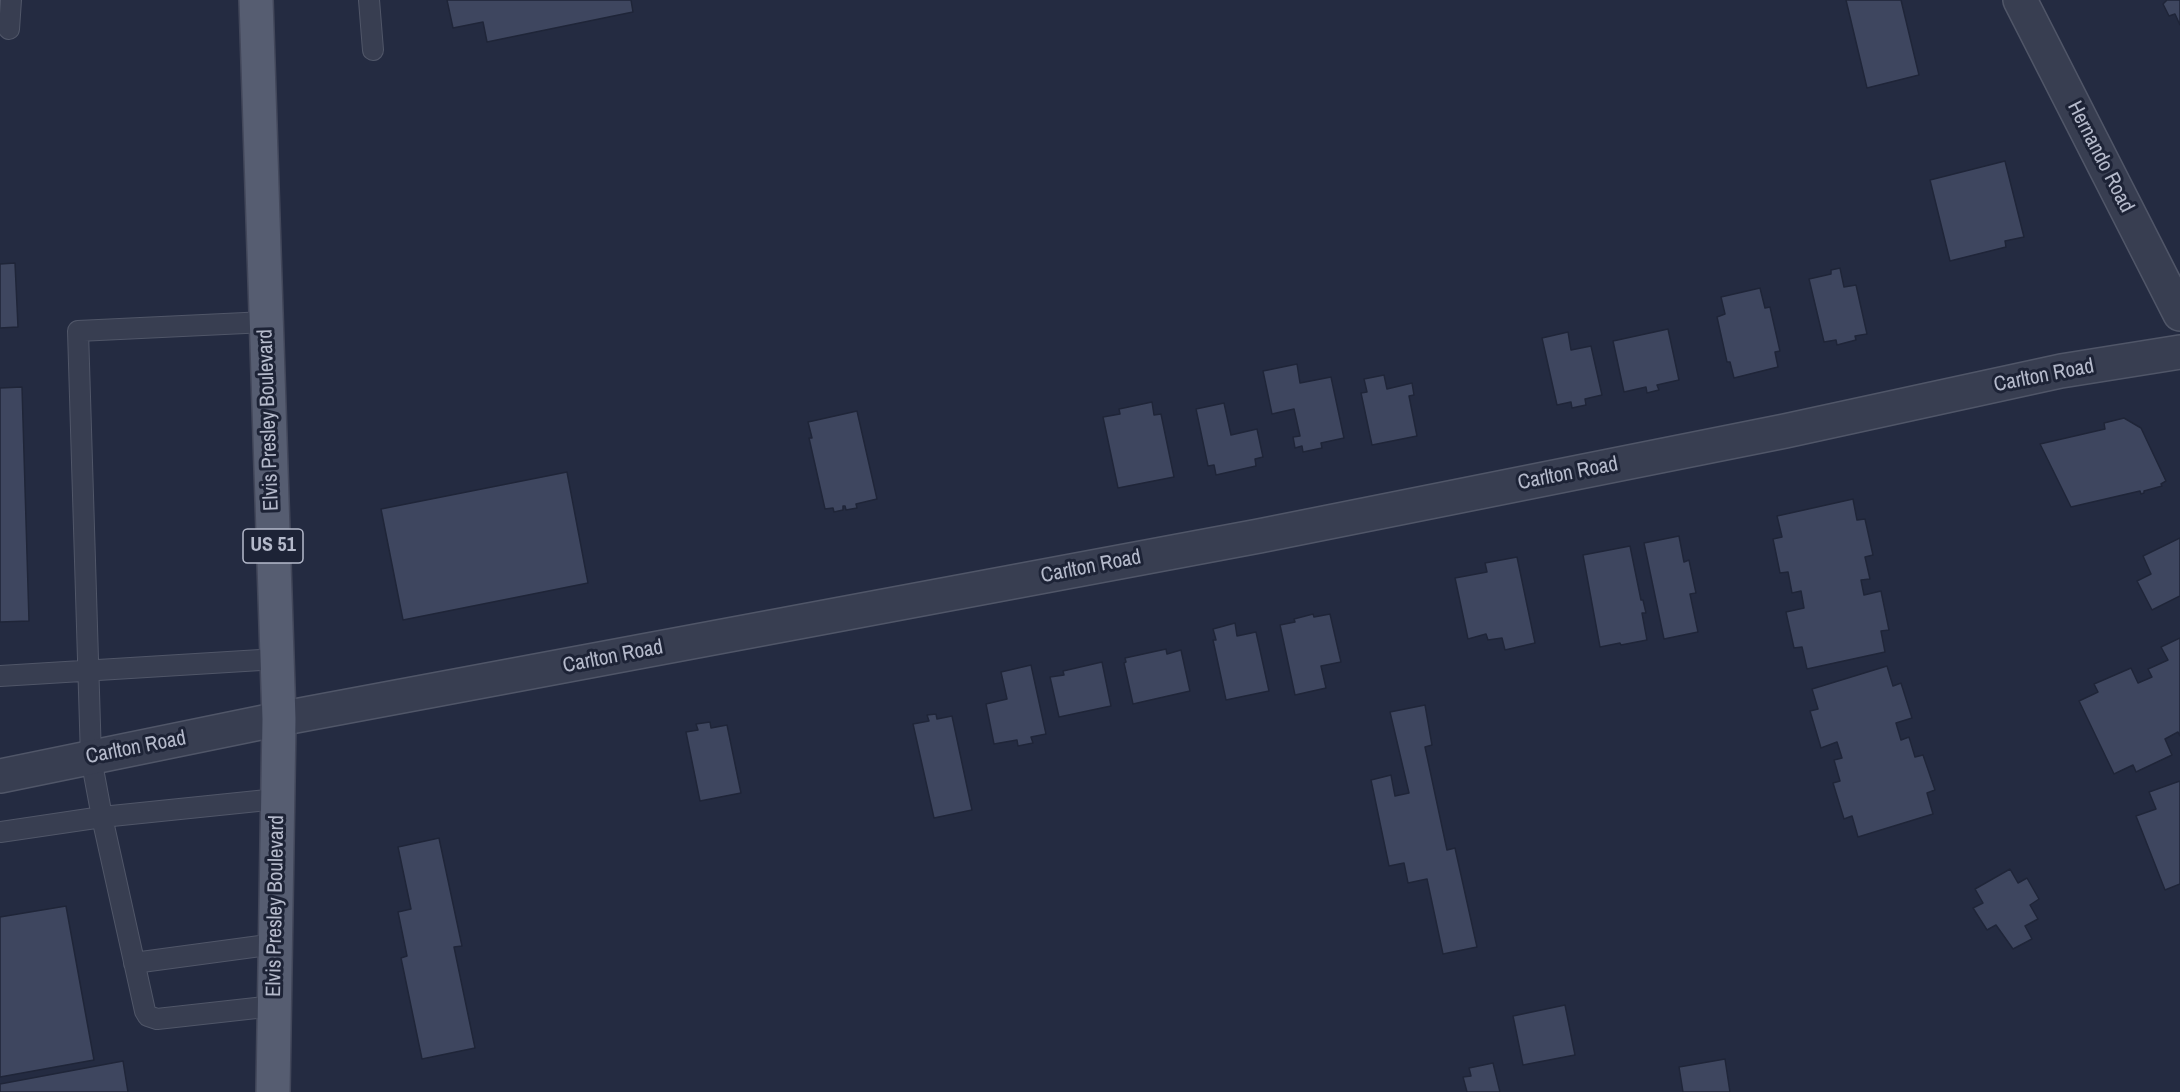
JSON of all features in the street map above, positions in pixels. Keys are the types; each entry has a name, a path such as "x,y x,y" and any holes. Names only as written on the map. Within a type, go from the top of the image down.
{"main road":[{"name":"Elvis Presley Boulevard","path":"256,0 279,719 273,1092"}],"street":[{"name":"Hernando Road","path":"2020,0 2180,314"},
{"name":"Carlton Road","path":"0,776 279,719 1259,536 1785,431 2061,371 2180,352"}],"lane":[{"path":"9,29 10,0"},
{"path":"369,0 373,50"},
{"path":"266,322 78,331 91,758 145,1011 152,1018 158,1019 274,1006"},
{"path":"0,676 277,658"},
{"path":"0,832 102,818 278,800"},
{"path":"134,963 275,944"}],"building":[{"path":"447,0 631,0 633,12 487,42 483,22 453,28"},
{"path":"1846,0 1901,0 1919,75 1867,88"},
{"path":"2167,0 2180,0 2180,25 2175,14 2169,16 2163,4"},
{"path":"2005,161 2024,237 2005,241 2006,247 1950,261 1930,180"},
{"path":"15,263 18,327 0,328 0,264"},
{"path":"1840,268 1844,287 1856,285 1867,334 1855,336 1856,340 1837,345 1836,340 1824,342 1809,279 1831,274 1831,270"},
{"path":"1760,288 1765,308 1770,307 1780,351 1775,352 1778,367 1734,378 1730,362 1727,362 1717,317 1725,314 1721,297"},
{"path":"1668,329 1679,380 1657,385 1659,390 1647,393 1646,387 1624,392 1613,341"},
{"path":"1568,332 1571,350 1591,346 1602,395 1585,399 1586,405 1572,408 1571,402 1557,405 1542,338"},
{"path":"1297,364 1300,383 1331,377 1344,438 1321,443 1322,448 1303,452 1302,446 1295,448 1293,437 1300,436 1294,409 1272,414 1263,371"},
{"path":"1384,375 1387,389 1412,383 1414,395 1409,396 1417,436 1372,445 1361,393 1367,392 1364,379"},
{"path":"22,387 29,621 0,622 0,388"},
{"path":"1152,402 1154,415 1161,414 1174,477 1118,488 1103,417 1120,414 1119,409"},
{"path":"1224,403 1231,435 1257,429 1263,457 1255,459 1256,466 1216,475 1214,465 1208,466 1196,409"},
{"path":"857,411 877,499 856,504 857,508 846,510 843,506 843,510 834,512 833,508 825,509 809,438 812,438 808,422"},
{"path":"2124,418 2141,428 2166,481 2161,484 2162,486 2141,494 2140,491 2071,507 2040,444 2105,429 2104,423"},
{"path":"567,472 588,583 403,620 381,509"},
{"path":"1853,499 1857,520 1865,519 1873,555 1865,557 1870,579 1861,580 1864,595 1881,591 1889,630 1881,631 1885,652 1807,669 1802,647 1794,648 1786,612 1804,608 1801,591 1792,593 1788,572 1780,573 1773,539 1782,537 1777,516"},
{"path":"1679,536 1684,562 1689,560 1696,593 1690,594 1698,632 1664,639 1644,543"},
{"path":"2180,538 2180,596 2152,610 2137,581 2151,574 2143,556"},
{"path":"1630,546 1641,600 1643,600 1646,613 1642,613 1647,640 1600,647 1583,555"},
{"path":"1517,557 1535,643 1505,650 1502,638 1488,640 1486,634 1468,639 1455,578 1487,572 1485,563"},
{"path":"1313,614 1314,617 1330,614 1341,662 1321,666 1326,688 1295,695 1280,625 1295,622 1294,619"},
{"path":"1235,623 1237,636 1256,632 1269,691 1226,700 1213,640 1216,640 1213,629"},
{"path":"2180,638 2180,736 2178,732 2165,739 2172,755 2136,772 2133,765 2114,774 2079,701 2098,692 2094,684 2131,668 2138,683 2152,677 2148,669 2168,660 2161,647"},
{"path":"1166,649 1167,654 1181,650 1190,691 1133,704 1124,663 1125,658"},
{"path":"1102,662 1111,706 1059,717 1050,677 1064,675 1063,671"},
{"path":"1031,665 1046,734 1031,737 1033,743 1018,746 1017,740 994,744 986,704 1007,699 1001,672"},
{"path":"1887,666 1893,686 1901,683 1912,718 1896,723 1901,740 1909,737 1915,757 1923,755 1935,790 1927,793 1933,814 1858,837 1852,816 1844,819 1833,783 1840,781 1834,760 1842,758 1837,742 1821,748 1810,711 1818,709 1812,689"},
{"path":"1425,705 1432,745 1425,747 1447,850 1455,848 1477,947 1443,954 1427,879 1408,883 1404,863 1389,866 1371,780 1391,775 1395,796 1409,793 1390,712"},
{"path":"936,714 937,719 952,716 972,810 934,818 913,724 929,721 927,715"},
{"path":"710,722 711,728 727,725 741,793 700,801 686,732 698,730 696,724"},
{"path":"2180,781 2180,884 2165,890 2136,816 2156,809 2149,792"},
{"path":"439,838 462,946 454,947 475,1048 422,1059 401,958 407,956 398,912 411,909 398,847"},
{"path":"2010,869 2018,883 2027,878 2039,899 2030,905 2038,919 2025,926 2032,939 2013,949 1996,925 1987,930 1973,908 1983,903 1975,889"},
{"path":"66,906 94,1060 0,1077 0,917"},
{"path":"1565,1005 1575,1055 1523,1065 1513,1016"},
{"path":"1725,1059 1730,1092 1683,1092 1679,1067"},
{"path":"123,1061 128,1092 0,1092 0,1084"},
{"path":"1493,1063 1500,1092 1467,1092 1463,1077 1471,1076 1469,1068"}]}
